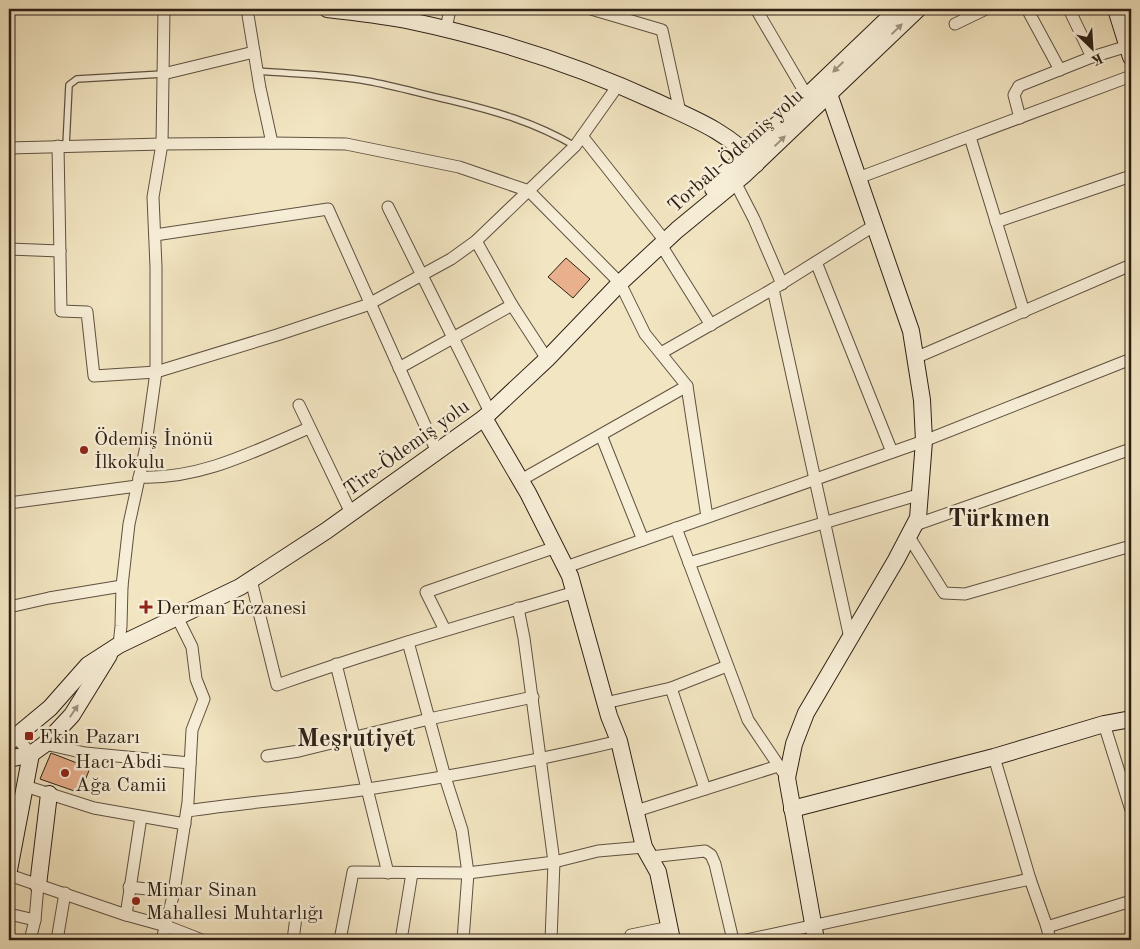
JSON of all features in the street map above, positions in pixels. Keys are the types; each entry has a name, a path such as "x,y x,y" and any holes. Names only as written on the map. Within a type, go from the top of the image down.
{"street":[{"path":"9,759 31,754 45,744 72,715 105,660 119,645 122,626 122,586 128,524 145,451 156,372 154,197 162,144 164,9"},
{"path":"247,9 257,71 272,143"},
{"path":"328,9 404,20 493,40 619,84 687,115 726,137 744,167 754,219 777,287 815,479 850,638"},
{"path":"446,29 450,9"},
{"path":"591,9 662,30 687,115"},
{"path":"756,9 807,96"},
{"name":"Torbalı-Ödemiş yolu","path":"744,167 807,96 898,9"},
{"name":"Torbalı-Ödemiş yolu","path":"667,239 744,167 829,94 918,9"},
{"path":"955,24 986,9"},
{"path":"1027,9 1060,70"},
{"path":"1069,9 1092,57"},
{"path":"1020,118 1014,98 1016,89 1092,57 1130,53 1116,9"},
{"path":"163,74 254,52"},
{"path":"858,178 1131,76"},
{"path":"62,146 61,311 87,312 94,376 156,372 276,335 370,303 450,259 476,241 574,146 619,84"},
{"path":"782,772 806,713 912,531 918,518 921,494 924,441 922,400 911,331 829,94"},
{"path":"582,136 667,239 711,325"},
{"path":"970,137 1024,312"},
{"path":"9,148 162,144 346,144 459,167 529,191 620,283 645,334 687,386 707,517"},
{"path":"996,222 1131,176"},
{"path":"388,207 453,338 487,415 570,576 606,703 619,741 647,852 658,872 671,934 631,935 632,940"},
{"path":"155,234 328,209 437,452"},
{"path":"661,353 777,287 875,225"},
{"name":"Tire-Ödemiş yolu","path":"11,736 50,708 88,665 119,645 240,587 351,513 487,415 547,359 620,283 667,239"},
{"path":"476,241 512,305 547,359"},
{"path":"9,249 60,251"},
{"path":"816,262 892,452"},
{"path":"916,358 1131,265"},
{"path":"399,368 512,305"},
{"path":"566,567 924,441 1131,359"},
{"path":"521,480 687,386"},
{"path":"298,406 351,513"},
{"path":"9,504 174,476 210,468 245,456 310,428"},
{"path":"601,435 643,540"},
{"path":"912,531 1131,449"},
{"path":"689,562 921,494"},
{"path":"676,528 748,720 782,772 792,808 815,933"},
{"path":"912,531 944,593 965,594 1131,546"},
{"path":"445,630 426,592 556,547"},
{"path":"251,580 277,685 336,664 575,592"},
{"path":"9,607 48,598 122,586"},
{"path":"518,608 533,697 554,862 551,940"},
{"path":"162,940 174,892 187,811 192,730 204,699 196,679 192,647 178,617"},
{"path":"408,642 445,777 462,830 468,873 464,940"},
{"path":"336,664 388,873"},
{"path":"606,703 671,688 728,666"},
{"path":"671,688 705,789"},
{"path":"267,756 299,751 429,719 533,697"},
{"path":"792,808 994,757 1104,724 1131,718"},
{"path":"1104,724 1131,810"},
{"path":"11,736 31,754"},
{"path":"187,811 367,789 445,777 541,759 619,741"},
{"path":"45,744 85,753 190,763"},
{"path":"9,870 14,825 25,786 31,754"},
{"path":"994,757 1050,940"},
{"path":"636,811 705,789 782,772"},
{"path":"25,786 94,808 185,824"},
{"path":"30,940 35,920 49,794"},
{"path":"126,914 142,817"},
{"path":"340,940 353,872 468,873 554,862 598,851 705,851 711,855 716,864 734,940"},
{"path":"401,940 412,873"},
{"path":"9,875 166,926 202,940"},
{"path":"746,940 815,933 1030,878"},
{"path":"129,887 174,892"},
{"path":"57,940 65,893"},
{"path":"1047,927 1131,901"},
{"path":"9,914 35,920"},
{"path":"293,940 296,917"}],"lane":[{"path":"257,71 334,77 366,81 397,88 519,119 547,130 574,146"},
{"path":"62,146 69,85 72,81 77,78 163,74"}],"building":[{"path":"566,258 590,279 573,298 548,277"},
{"name":"Hacı Abdi Ağa Camii","path":"51,753 90,768 80,793 40,779"}],"place":[{"name":"Ödemiş İnönü İlkokulu","path":"84,450"},
{"name":"Derman Eczanesi","path":"146,607"},
{"name":"Ekin Pazarı","path":"29,736"},
{"name":"Hacı Abdi Ağa Camii","path":"65,773"},
{"name":"Mimar Sinan Mahallesi Muhtarlığı","path":"136,901"}],"district":[{"name":"Türkmen","path":"999,517"},
{"name":"Meşrutiyet","path":"356,737"}]}
